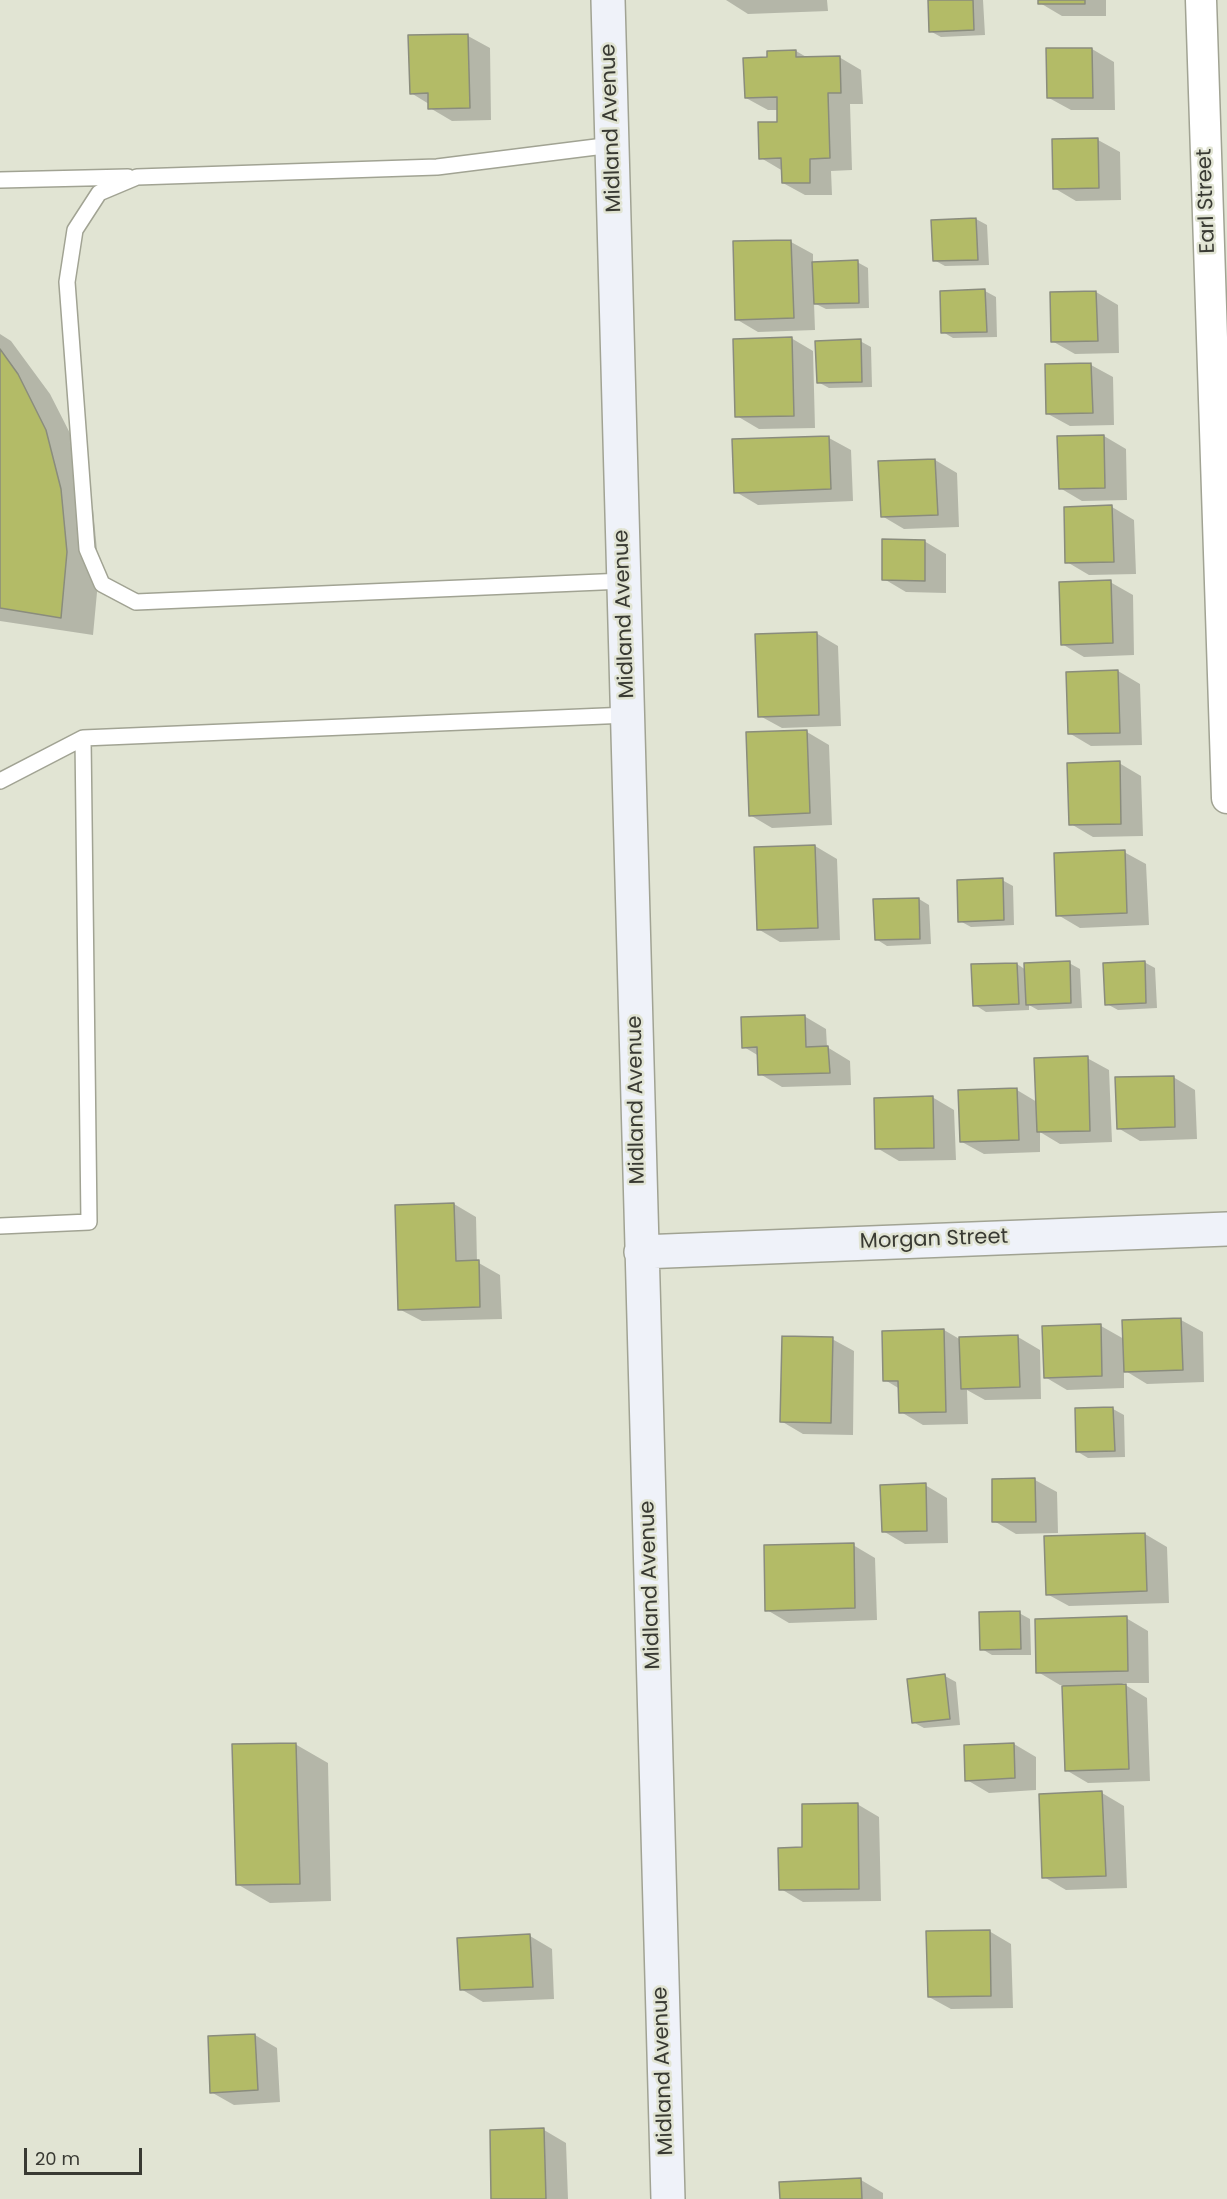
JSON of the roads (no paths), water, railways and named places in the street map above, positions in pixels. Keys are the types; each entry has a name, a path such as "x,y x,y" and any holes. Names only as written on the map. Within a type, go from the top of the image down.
{"street":[{"name":"Midland Avenue","path":"608,0 668,2199"},
{"name":"Earl Street","path":"1201,0 1227,798"},
{"name":"Morgan Street","path":"641,1252 1227,1229"}],"lane":[{"path":"0,180 437,167 612,145"},
{"path":"137,177 99,193 75,230 67,282 87,549 102,584 136,602 624,581"},
{"path":"0,781 83,738 628,715"},
{"path":"0,1226 89,1222 83,738"}]}
